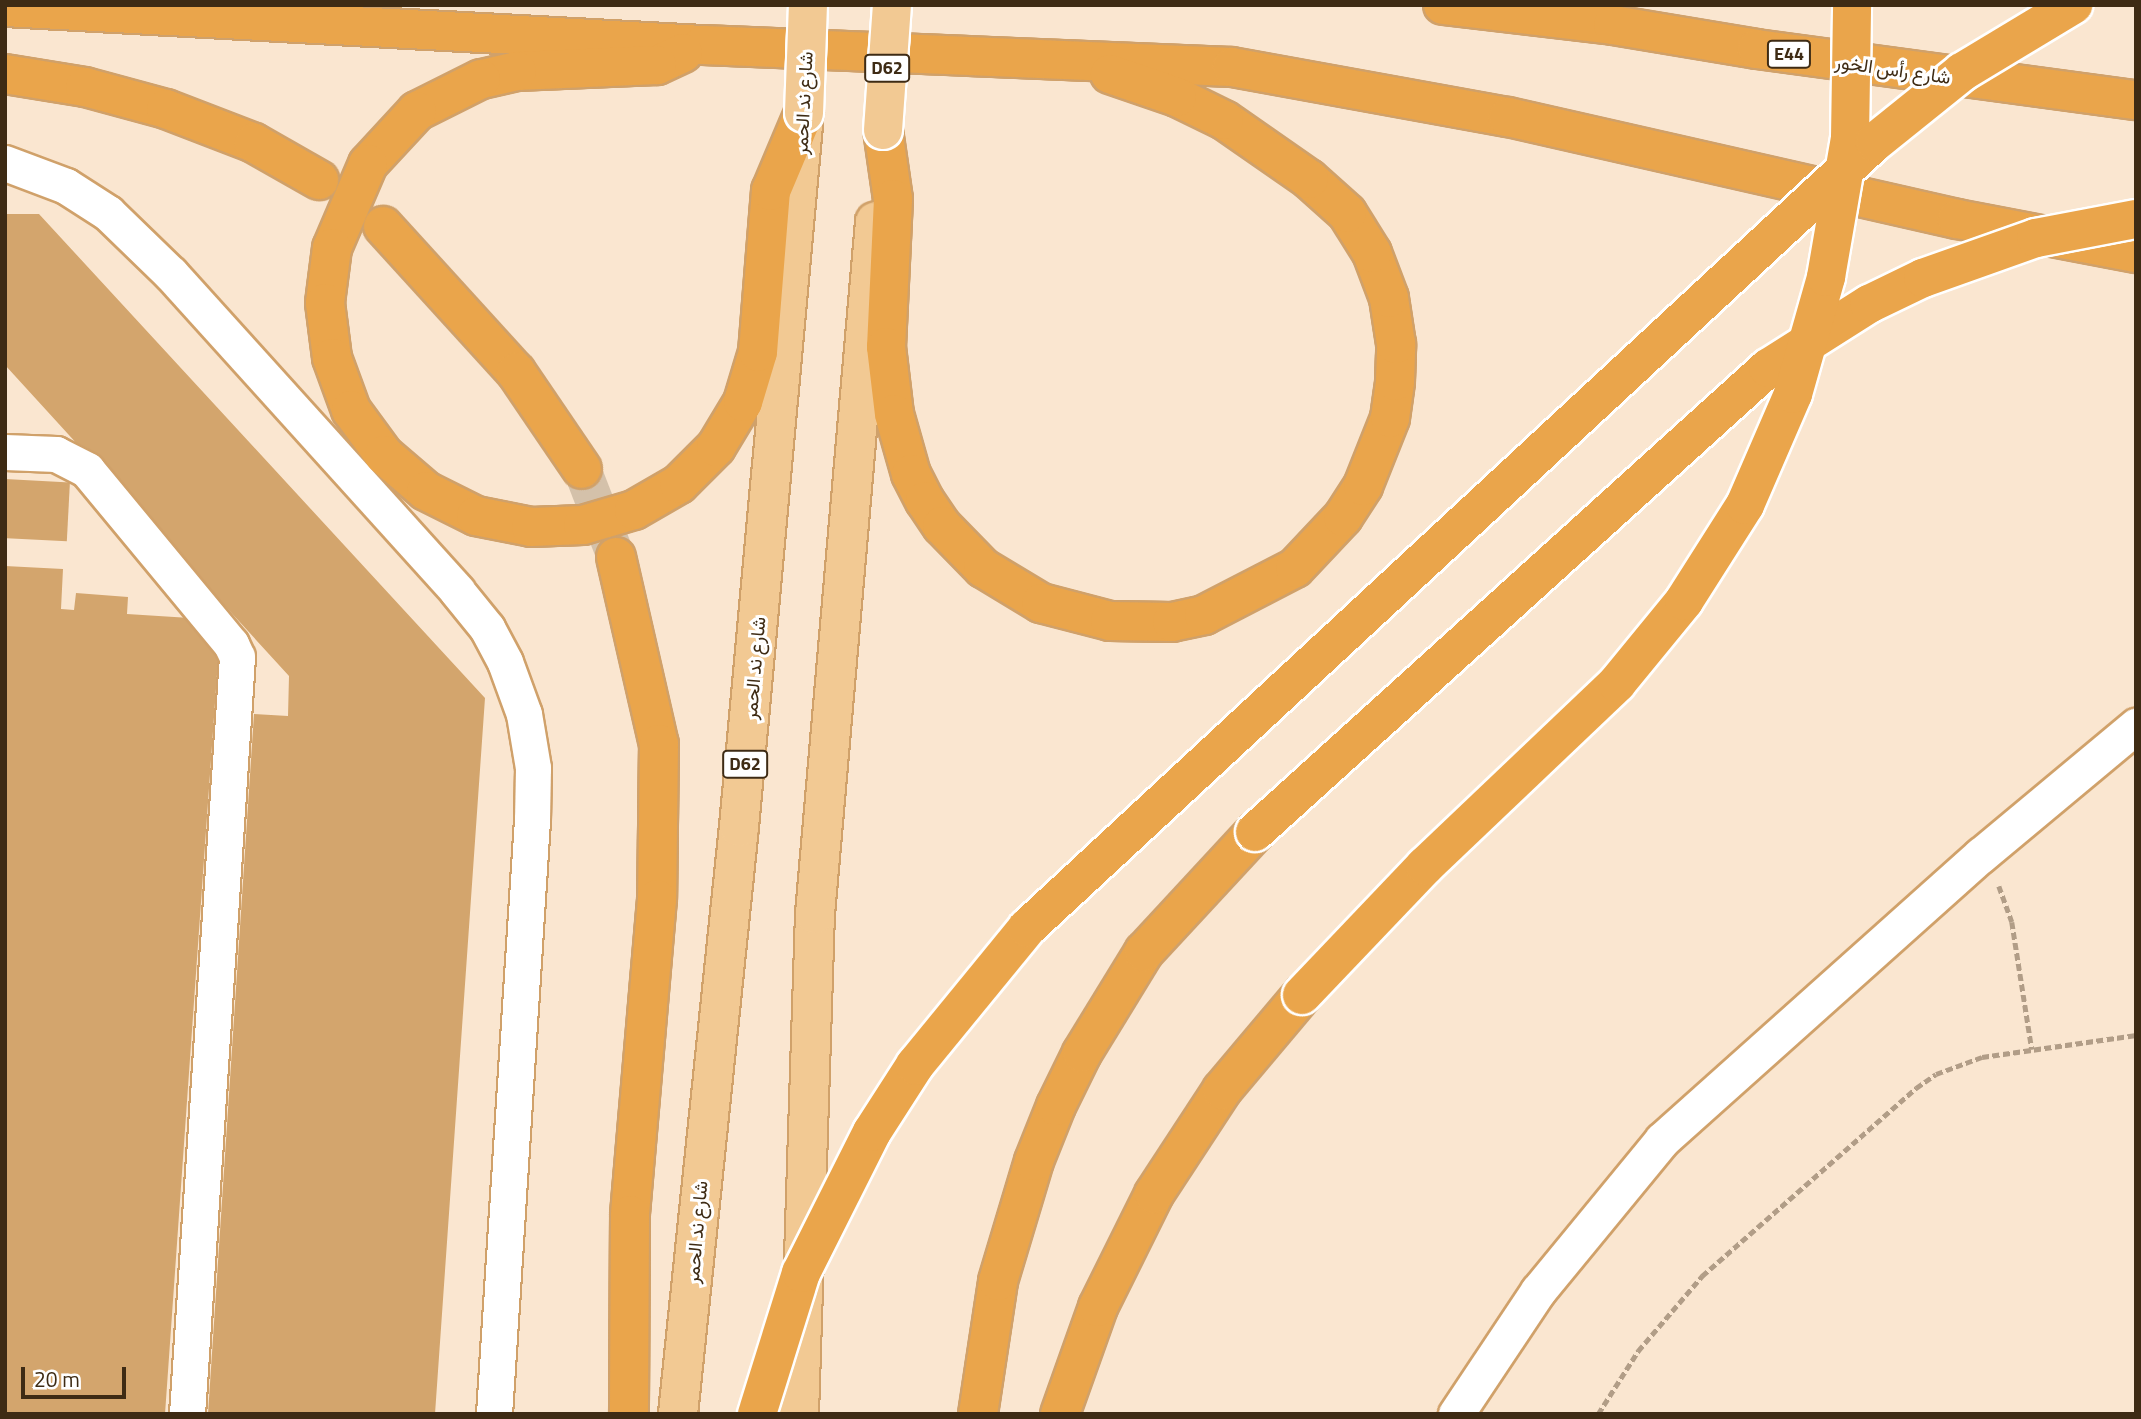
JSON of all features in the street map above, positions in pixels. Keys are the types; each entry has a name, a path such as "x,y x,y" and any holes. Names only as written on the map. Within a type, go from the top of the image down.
{"highway":[{"name":"شارع رأس الخور","path":"1443,5 1612,25 1757,49 2136,100"},
{"path":"1060,1414 1098,1307 1154,1194 1222,1090 1302,995 1425,866 1617,683 1684,601 1745,505 1794,394 1826,276 1850,138 1852,5"},
{"path":"757,1414 801,1273 872,1132 915,1065 1027,928 1875,142 1962,72 2073,5"},
{"path":"5,6 703,45 1232,67 1349,85 1508,117 1957,219 2136,253"},
{"path":"703,45 657,65 517,71 481,79 417,111 368,164 332,248 325,303 332,358 351,410 384,455 426,491 477,516 531,527 583,525 634,510 679,484 716,447 743,402 758,352 771,191 804,113"},
{"path":"883,130 893,199 886,348 894,414 911,474 942,526 976,562 1008,585 1076,615 1172,622 1235,603 1294,568 1343,517 1363,486 1390,418 1396,344 1389,298 1371,253 1347,214 1268,147 1166,93 1108,74 1040,60"},
{"path":"5,74 85,87 166,109 254,143 319,180"},
{"path":"978,1414 998,1281 1034,1161 1061,1096 1105,1012 1144,952 1255,832 1721,406 1777,361 1869,304 1956,265 2036,238 2136,219"},
{"path":"383,226 508,362 582,469"},
{"path":"616,557 659,744 657,899 630,1215 629,1414"}],"main road":[{"name":"شارع ند الحمر","path":"678,1414 739,827 804,113 808,5"},
{"name":"D62","path":"799,1414 815,914 892,5"}],"street":[{"path":"5,163 66,186 108,213 171,274 457,591 487,628 505,662 524,714 533,768 532,820 494,1414"},
{"path":"5,452 56,454 86,470 230,643 237,657 187,1414"},
{"path":"1456,1414 1546,1280 1662,1140 1981,855 2136,726"}],"path":[{"path":"1981,855 2005,898 2012,922 2032,1049"},
{"path":"1598,1414 1638,1351 1702,1276 1916,1088 1958,1064 2032,1049 2136,1035"}],"building":[{"path":"5,214 39,214 485,698 435,1414 208,1414 254,714 288,716 289,676 5,365"},
{"path":"5,479 70,482 67,541 5,538"},
{"path":"5,566 63,569 61,609 74,610 76,593 128,597 127,614 190,618 219,646 165,1414 5,1414"}],"tunnel":[{"path":"582,469 614,552"}]}
